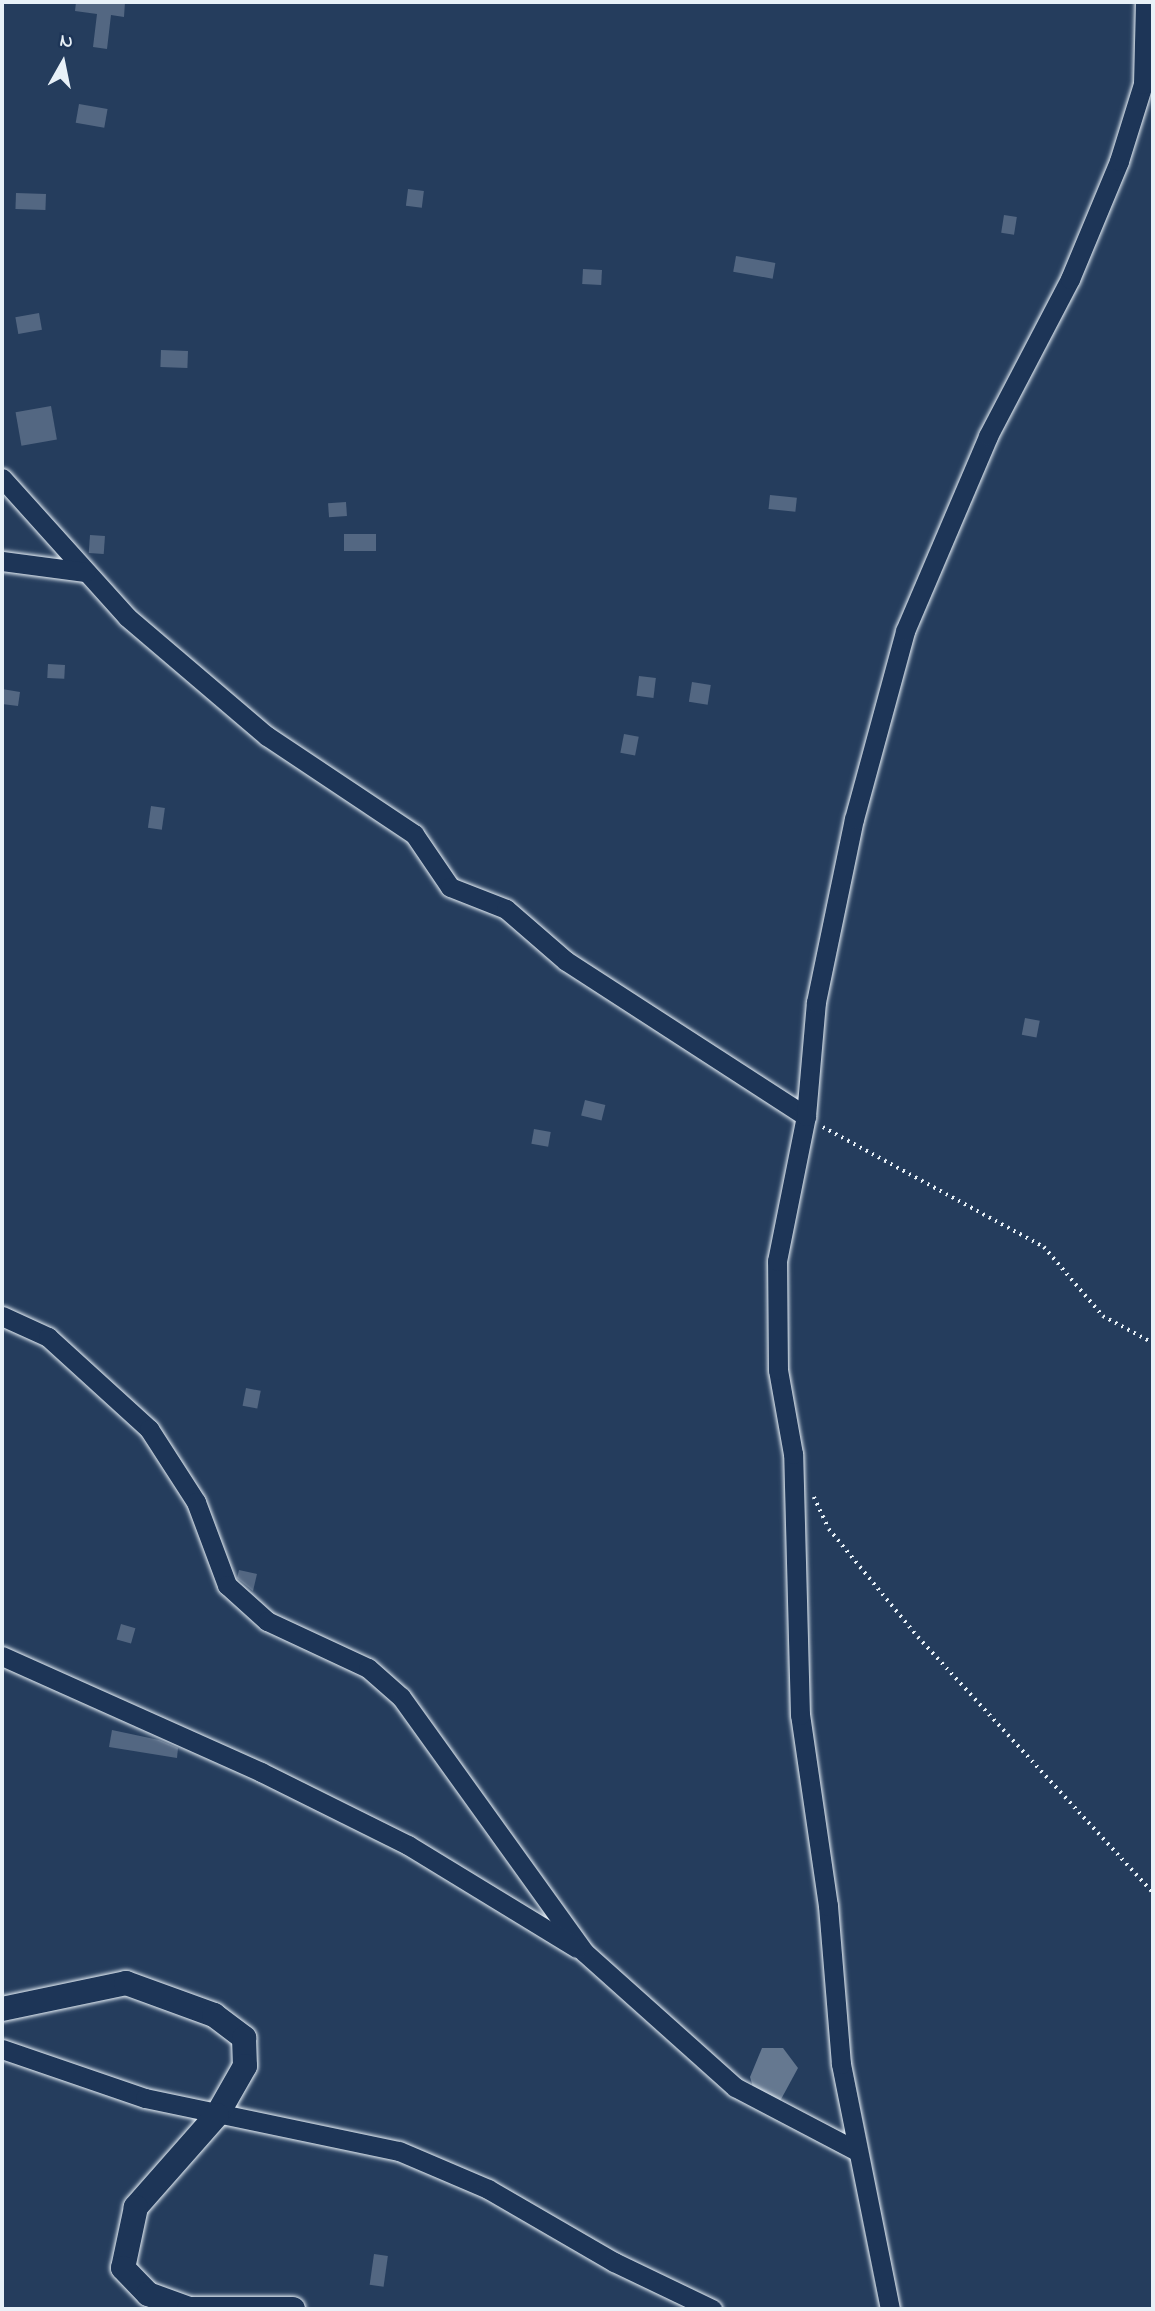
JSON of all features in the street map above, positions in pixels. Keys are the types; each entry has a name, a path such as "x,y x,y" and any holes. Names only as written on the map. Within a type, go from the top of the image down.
{"street":[{"path":"890,2309 855,2150 800,1716 793,1454 778,1370 777,1261 806,1116 817,1002 853,820 905,631 988,436 1070,279 1119,161 1143,84 1144,2"},
{"path":"2,478 127,617 267,736 414,834 450,887 506,909 566,961 806,1116"},
{"path":"2,561 85,572"},
{"path":"2,1316 48,1337 149,1429 196,1502 227,1585 267,1621 368,1668 401,1697 584,1952"},
{"path":"2,1656 408,1844 584,1952 735,2087 855,2150"},
{"path":"2,2009 126,1983 214,2015 244,2038 245,2066 217,2115 136,2207 123,2268 148,2294 189,2309 293,2309"},
{"path":"2,2049 145,2098 399,2151 488,2189 614,2262 712,2309"}],"path":[{"path":"806,1116 1044,1247 1104,1316 1153,1343"},
{"path":"809,1486 829,1529 918,1637 1153,1893"}],"water":[{"path":"762,2048 783,2048 798,2068 779,2103 754,2090 750,2077"}],"building":[{"path":"76,2 125,2 124,17 111,15 107,49 93,47 97,14 75,11"},
{"path":"79,104 108,109 104,128 76,123"},
{"path":"408,189 424,191 422,208 406,206"},
{"path":"16,193 46,194 45,210 15,209"},
{"path":"1004,215 1017,217 1014,235 1001,233"},
{"path":"736,256 775,263 773,279 733,272"},
{"path":"583,269 602,270 601,285 582,284"},
{"path":"39,313 42,330 18,334 15,317"},
{"path":"161,350 188,351 187,368 160,367"},
{"path":"51,406 57,439 21,446 16,412"},
{"path":"770,495 797,498 795,512 769,509"},
{"path":"346,502 347,516 329,517 328,503"},
{"path":"344,534 376,534 376,551 344,551"},
{"path":"90,535 105,536 104,554 89,553"},
{"path":"48,664 65,665 64,679 47,678"},
{"path":"639,676 656,678 653,698 637,696"},
{"path":"692,682 711,685 708,705 689,702"},
{"path":"2,689 20,692 18,706 2,704"},
{"path":"624,734 639,737 635,756 620,753"},
{"path":"151,806 165,808 162,830 148,828"},
{"path":"1025,1018 1040,1021 1036,1038 1022,1035"},
{"path":"585,1100 605,1105 602,1121 581,1116"},
{"path":"534,1129 551,1132 548,1147 531,1144"},
{"path":"246,1388 261,1391 257,1409 243,1406"},
{"path":"239,1570 257,1574 253,1591 237,1578"},
{"path":"121,1624 135,1628 131,1644 117,1639"},
{"path":"112,1730 159,1740 178,1748 177,1758 109,1747"},
{"path":"374,2254 388,2256 384,2287 370,2285"}]}
